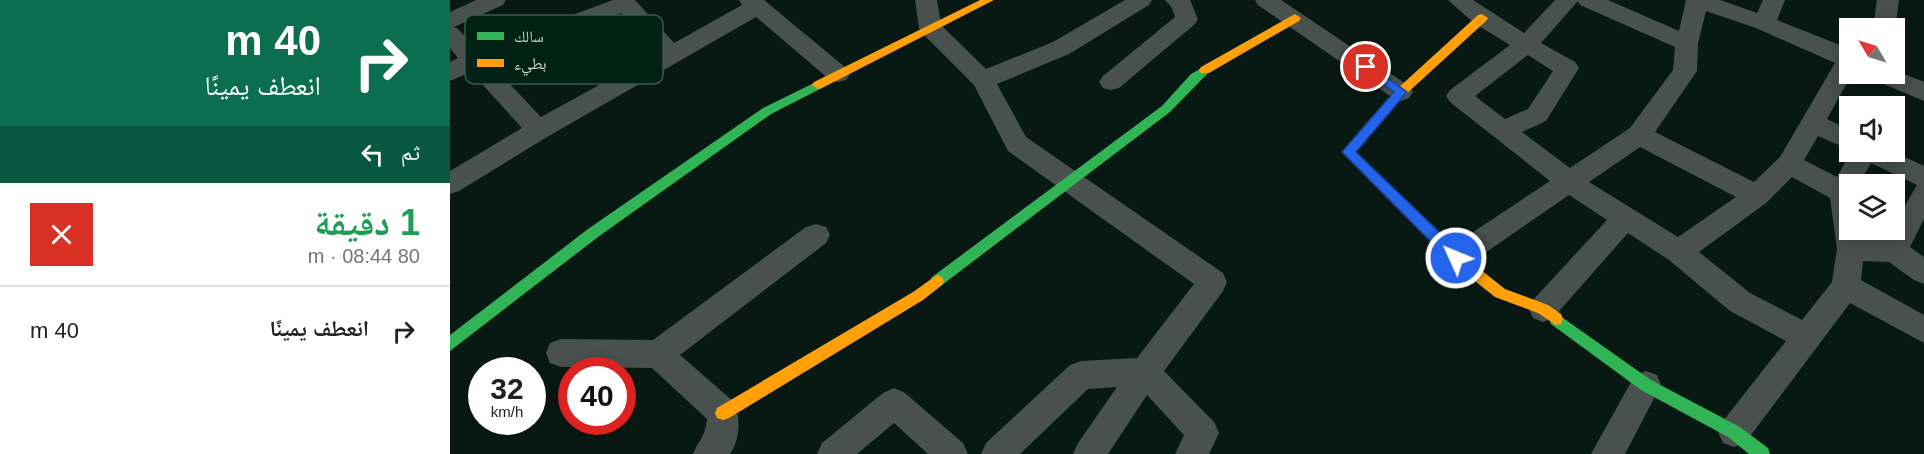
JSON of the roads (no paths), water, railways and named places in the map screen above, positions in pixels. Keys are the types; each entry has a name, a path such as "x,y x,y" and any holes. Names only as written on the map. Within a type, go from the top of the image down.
{"street":[{"path":"450,21 495,0"},
{"path":"926,0 930,28 983,80 1017,144 1214,282 1145,372 1089,454"},
{"path":"450,344 592,233 766,111 988,0"},
{"path":"983,80 1061,48 1141,0"},
{"path":"1111,82 1187,19 1182,4 1176,0"},
{"path":"1266,0 1401,92"},
{"path":"1459,0 1482,18 1567,68 1537,115 1504,130"},
{"path":"1567,0 1527,44 1458,96 1569,182 1679,252 1740,302 1807,337"},
{"path":"1588,0 1687,43"},
{"path":"1456,258 1639,135 1685,71 1687,43 1697,0 1764,23 1839,54"},
{"path":"1764,23 1774,0"},
{"path":"1886,18 1888,0"},
{"path":"590,15 624,2 636,15"},
{"path":"663,59 753,3 838,74"},
{"path":"723,412 918,296 1069,179 1179,99 1199,73 1295,18"},
{"path":"1482,18 1401,92 1348,152 1456,258 1500,293 1543,309 1646,385 1734,432 1762,454"},
{"path":"450,34 465,51"},
{"path":"663,45 671,54"},
{"path":"450,74 465,65"},
{"path":"1679,252 1757,196 1789,164 1839,76"},
{"path":"495,84 538,130"},
{"path":"450,184 618,84"},
{"path":"1905,84 1924,92"},
{"path":"1813,123 1839,136"},
{"path":"1639,135 1757,196"},
{"path":"1892,162 1924,177"},
{"path":"1789,164 1839,190"},
{"path":"1894,251 1924,193"},
{"path":"1543,309 1625,218"},
{"path":"561,353 658,354 816,235"},
{"path":"1734,432 1846,286 1851,249 1850,240"},
{"path":"1851,249 1894,251 1924,272"},
{"path":"1846,286 1924,330"},
{"path":"658,354 723,412"},
{"path":"997,454 1080,375 1145,372 1203,433 1191,454"},
{"path":"1607,454 1646,385"},
{"path":"833,454 894,404 952,454"},
{"path":"709,454 721,441 723,412"}]}
